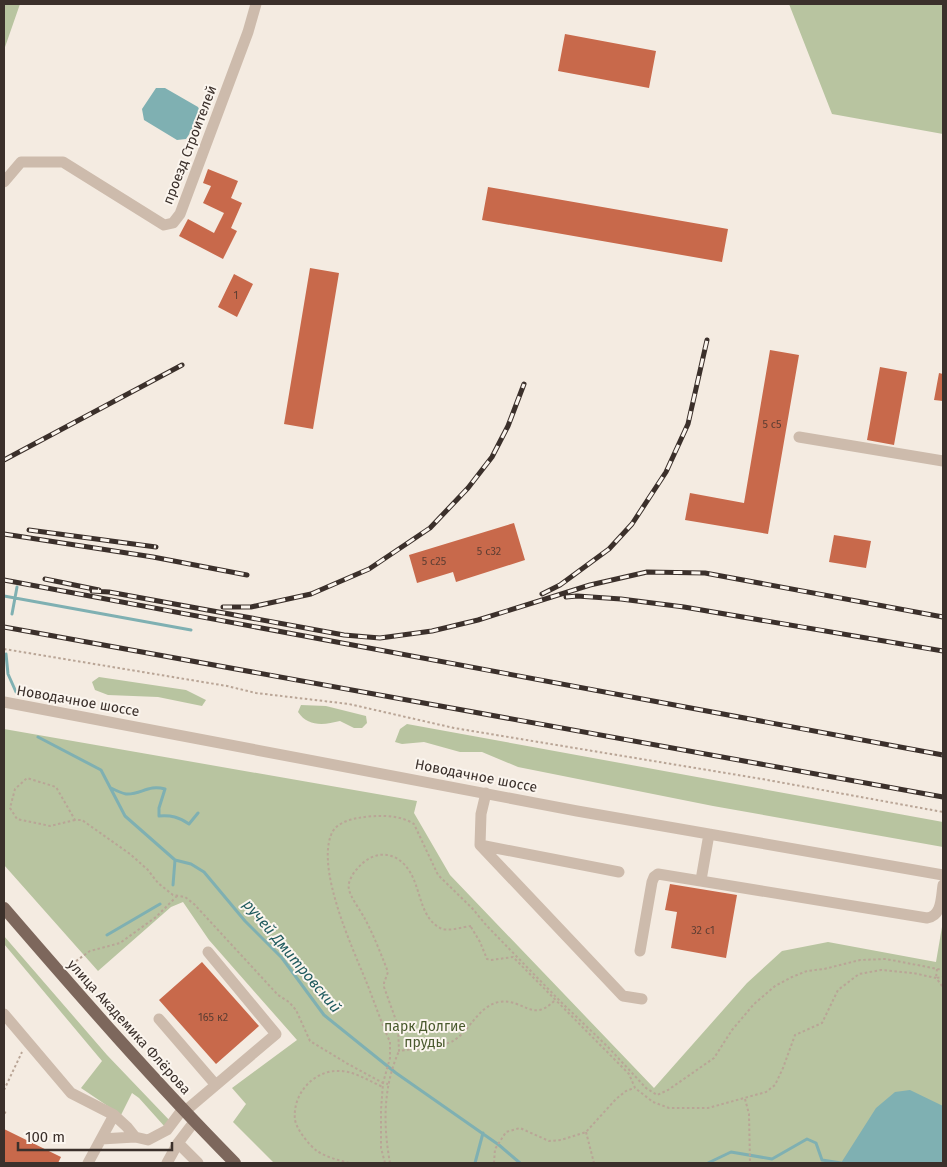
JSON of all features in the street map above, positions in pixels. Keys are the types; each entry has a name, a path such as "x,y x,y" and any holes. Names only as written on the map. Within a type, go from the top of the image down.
{"main road":[{"name":"улица Академика Флёрова","path":"4,908 122,1044 183,1111 235,1163"}],"street":[{"name":"проезд Строителей","path":"4,182 21,162 63,162 164,225 173,223 180,214 187,196 248,32 256,4"},
{"path":"799,437 943,461"},
{"name":"Новодачное шоссе","path":"4,702 486,794 943,875"},
{"path":"486,794 481,814 480,845 623,996 642,1000"},
{"path":"701,880 709,834"},
{"path":"480,845 619,872"},
{"path":"640,950 652,882 658,874 928,918 934,917 938,913 943,885"},
{"path":"101,1139 135,1137 148,1140 167,1130 183,1111 276,1034 208,952"},
{"path":"4,1014 71,1093 114,1115 135,1137"},
{"path":"159,1019 215,1084"},
{"path":"88,1163 114,1115"},
{"path":"167,1163 178,1143 194,1122"},
{"path":"178,1143 198,1163"}],"path":[{"path":"4,649 227,686 256,693 349,704 454,728 772,781 943,812"},
{"path":"75,820 56,787 27,778 15,788 10,808 17,819 50,826 82,820 130,854 148,870 158,883 173,895 185,897 194,904 278,996 296,1010 310,1041 348,1064 388,1084"},
{"path":"385,1163 381,1148 381,1110 383,1083 390,1060 390,1042 338,910 328,855 330,836 335,828 347,820 366,817 392,817 407,820 414,824 438,875 560,1000 608,1046 646,1088 657,1095 668,1090 714,1058 732,1030 754,1004 775,986 792,977 807,971 860,960 886,959 943,970"},
{"path":"390,1163 385,1109 390,1075 399,1051 398,1026 384,987 388,972 374,938 349,891 350,882 357,869 370,857 380,854 388,855 400,862 410,871 425,911 440,928 444,930 471,927 487,959 513,957 630,1074 635,1088 653,1102 669,1108 708,1108 766,1092 775,1085 795,1035 822,1023 838,990 859,974 881,970 913,973 936,978 943,977"},
{"path":"72,964 90,951 120,943 156,917 177,896"},
{"path":"936,978 938,969"},
{"path":"936,978 943,987"},
{"path":"399,1051 452,1042 487,1006 500,1002 514,1003 538,1012 547,1008 555,1000"},
{"path":"4,1090 23,1051"},
{"path":"349,1163 316,1151 304,1137 295,1122 296,1105 304,1087 315,1077 339,1070 351,1073 383,1087"},
{"path":"494,1163 495,1149 506,1132 520,1128 548,1141 561,1140 586,1132 616,1099 626,1091 635,1088"},
{"path":"745,1098 749,1114 750,1163"},
{"path":"586,1132 594,1163"}],"green space":[{"path":"4,4 20,4 4,50"},
{"path":"789,4 943,4 943,134 832,114"},
{"path":"99,677 186,690 206,700 202,706 158,697 108,695 95,690 92,682"},
{"path":"301,705 326,706 366,716 367,723 362,728 354,728 340,721 317,724 302,717 298,712"},
{"path":"407,724 943,822 943,847 713,806 518,767 482,752 460,752 424,742 402,744 395,742 400,729"},
{"name":"парк Долгие пруды","path":"4,729 417,801 414,813 450,875 654,1088 747,983 782,951 828,942 936,962 943,921 943,1163 274,1163 233,1122 246,1104 232,1088 297,1040 209,940 183,902 171,907 98,971 4,865"},
{"path":"4,936 107,1055 172,1123 165,1127 139,1098 132,1093 121,1115 81,1088 102,1061 4,944"}],"water":[{"path":"156,88 165,88 198,107 201,113 200,118 186,139 177,140 144,120 142,109"},
{"path":"910,1090 943,1106 943,1163 841,1163 876,1108 895,1092"}],"building":[{"path":"565,34 656,51 649,88 558,71"},
{"path":"208,169 238,181 231,198 242,203 231,228 237,231 223,259 179,236 188,219 214,233 224,213 203,203 211,186 203,183"},
{"path":"488,187 728,229 722,262 482,220"},
{"path":"310,268 339,273 313,429 284,424"},
{"path":"234,274 253,284 237,317 218,307"},
{"path":"770,350 799,355 768,534 685,520 690,493 744,503"},
{"path":"880,367 907,372 894,445 867,440"},
{"path":"939,373 943,374 943,401 934,400"},
{"path":"514,523 525,560 456,582 453,572 417,583 409,555"},
{"path":"834,535 871,541 866,568 829,562"},
{"path":"670,884 737,895 726,958 671,948 677,912 665,910"},
{"path":"202,962 259,1026 216,1064 159,1000"},
{"path":"4,1129 61,1157 58,1163 4,1163"}],"waterway":[{"name":"ручей Дмитровский","path":"12,614 17,587"},
{"path":"4,596 191,630"},
{"name":"ручей Дмитровский","path":"6,654 8,674 16,692"},
{"name":"ручей Дмитровский","path":"38,737 101,770 125,816 175,860 191,864 204,872 245,921 282,958 324,1015 396,1073 499,1145 520,1163"},
{"path":"111,788 126,794 154,788 165,789 159,808 159,816 175,817 189,824 198,813"},
{"path":"173,885 175,860"},
{"path":"107,935 160,904"},
{"path":"475,1163 483,1133"},
{"path":"708,1163 731,1152 772,1159 807,1139 816,1143 822,1160 841,1163"}],"railway":[{"path":"542,594 560,585 609,549 632,524 666,472 688,424 707,340"},
{"path":"4,460 182,365"},
{"path":"223,607 251,607 311,594 369,569 430,528 468,488 492,457 508,426 524,384"},
{"path":"29,530 156,547"},
{"path":"4,534 153,557 247,575"},
{"path":"92,591 109,592 344,635 380,638 432,631 478,620 590,585 647,572 705,573 943,617"},
{"path":"45,579 99,590"},
{"path":"4,580 943,755"},
{"path":"566,597 621,599 684,607 943,651"},
{"path":"4,627 943,797"}]}
